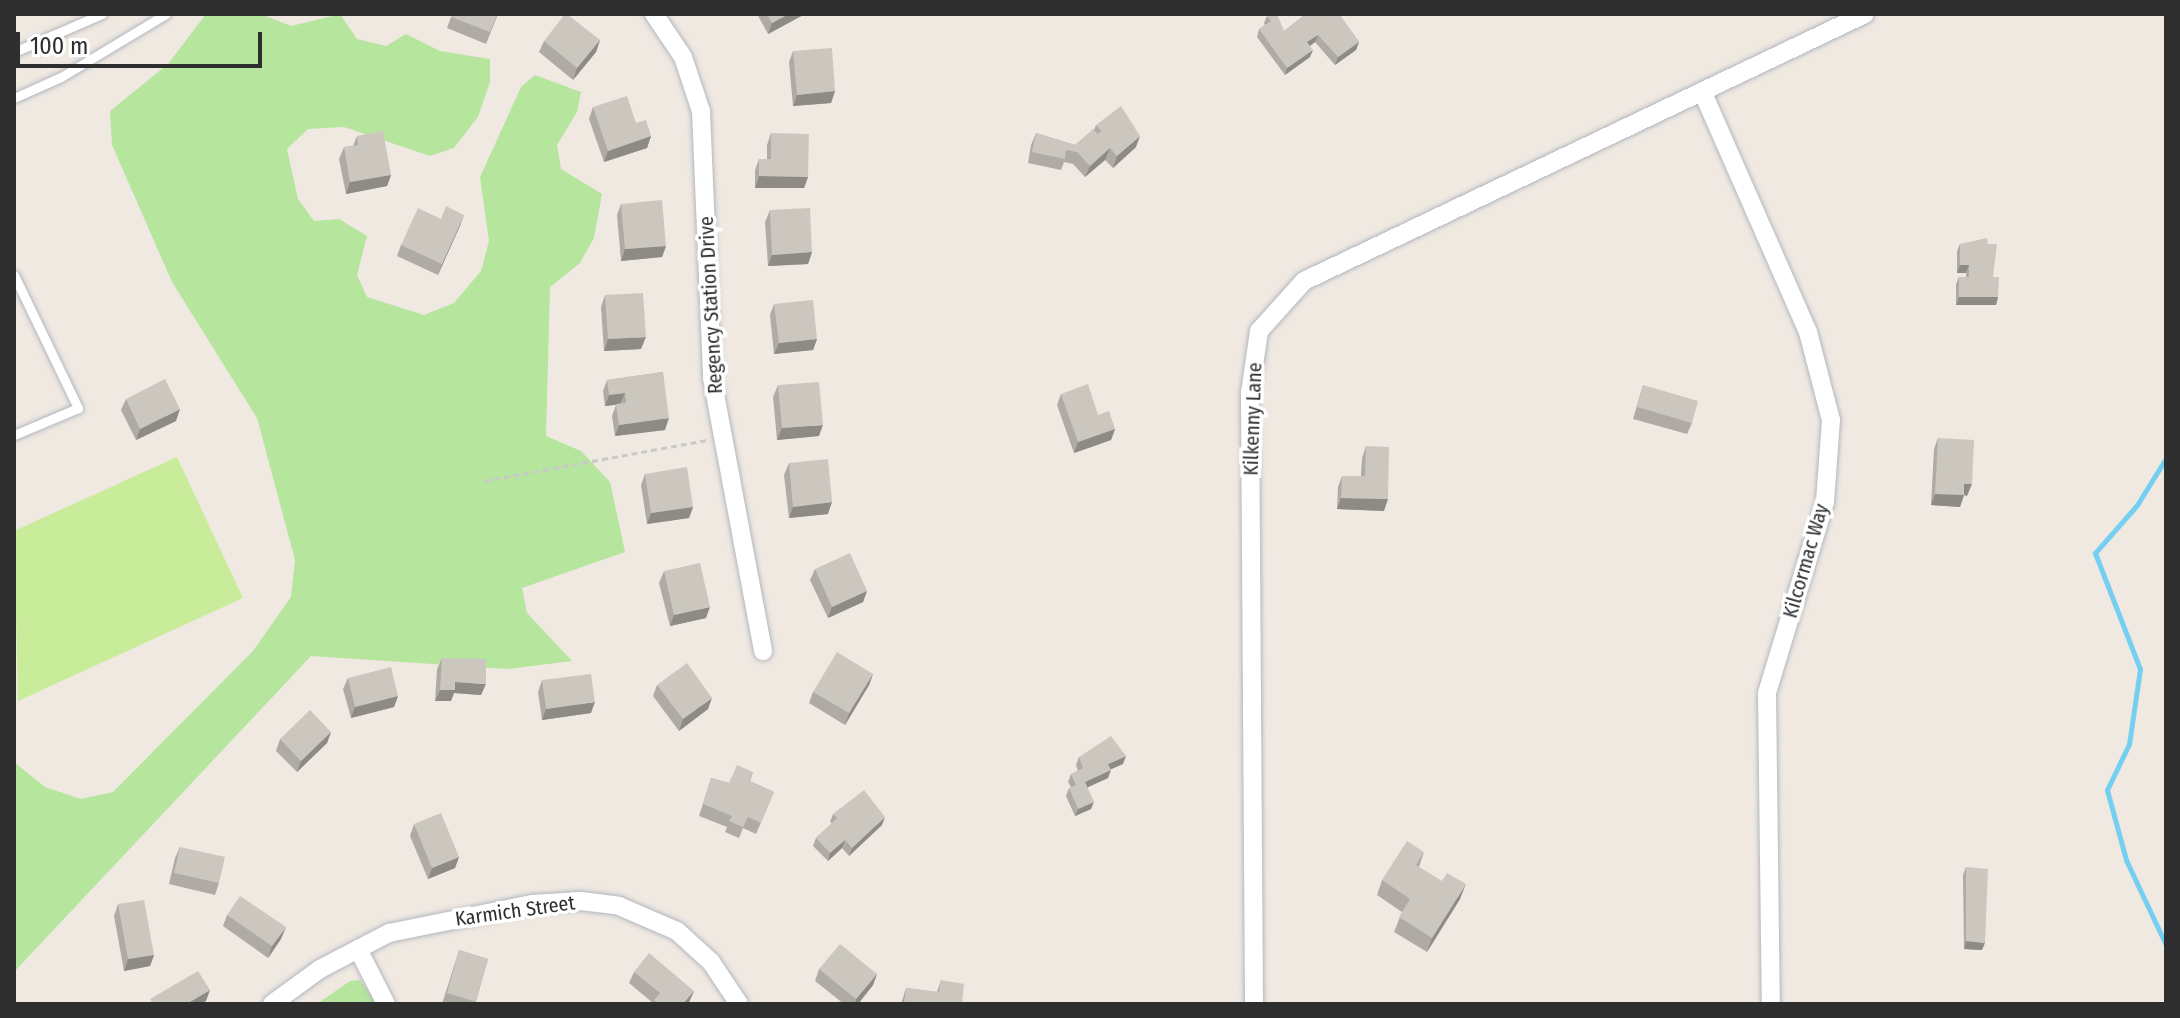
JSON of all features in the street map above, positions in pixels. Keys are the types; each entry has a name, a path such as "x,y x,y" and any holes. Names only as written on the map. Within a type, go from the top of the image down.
{"street":[{"name":"Regency Station Drive","path":"654,14 683,57 701,111 708,327 722,438 763,651"},
{"name":"Kilkenny Lane","path":"1254,1004 1250,393 1259,331 1304,281 1865,14"},
{"name":"Kilcormac Way","path":"1703,93 1808,332 1831,420 1825,502 1767,693 1771,1004"},
{"name":"Karmich Street","path":"272,1004 358,949 389,933 533,904 598,902 650,916 677,931 711,962 739,1004"},
{"path":"358,949 386,1004"}],"lane":[{"path":"14,52 102,14"},
{"path":"14,98 61,77 166,14"},
{"path":"14,275 78,408 14,435"}],"path":[{"path":"484,481 722,438"}],"green space":[{"path":"206,14 261,14 291,26 340,14 357,39 386,46 406,34 440,51 490,59 490,82 478,117 454,148 430,156 344,127 308,129 287,149 298,199 314,221 339,219 367,236 357,275 367,297 424,315 454,303 481,271 489,241 480,177 521,87 535,75 581,92 577,112 557,145 561,169 602,194 594,238 580,263 550,287 546,436 581,451 610,482 625,552 522,588 527,613 572,661 508,669 311,656 14,972 14,762 45,787 81,799 113,792 253,651 291,597 295,560 257,418 172,282 112,145 110,111 168,64"},
{"path":"177,457 243,598 18,701 14,531"},
{"path":"360,980 378,1004 317,1004 350,981"}],"building":[{"path":"452,14 497,14 490,32 451,17"},
{"path":"565,14 600,40 577,68 544,41"},
{"path":"767,14 789,14 772,23"},
{"path":"1277,14 1284,31 1307,14 1339,14 1359,42 1338,57 1318,35 1307,42 1313,50 1287,68 1259,29 1271,21 1267,16"},
{"path":"832,48 835,91 797,95 793,51"},
{"path":"627,96 636,123 646,120 651,136 608,151 593,107"},
{"path":"1121,106 1140,136 1117,156 1110,148 1090,166 1077,152 1066,150 1065,159 1032,152 1036,133 1075,145 1093,129 1098,134 1101,131 1096,125"},
{"path":"383,131 391,175 350,182 344,147 358,145 357,136"},
{"path":"771,133 809,134 808,177 759,176 759,159 771,159"},
{"path":"662,200 666,246 625,249 621,204"},
{"path":"446,206 464,215 442,264 401,245 418,208 441,219"},
{"path":"810,208 812,252 772,255 770,210"},
{"path":"1987,238 1988,244 1997,244 1993,277 1999,277 1998,297 1959,297 1959,277 1969,277 1969,265 1960,265 1960,244"},
{"path":"643,293 646,337 608,339 605,295"},
{"path":"813,300 817,339 779,343 774,304"},
{"path":"663,372 669,418 619,425 616,404 626,403 625,393 609,395 607,380"},
{"path":"165,379 180,409 140,429 126,399"},
{"path":"819,382 823,425 782,428 778,385"},
{"path":"1088,384 1098,415 1109,411 1115,429 1078,442 1061,394"},
{"path":"1643,385 1698,401 1692,423 1637,407"},
{"path":"1938,438 1974,440 1972,484 1964,484 1964,495 1935,494"},
{"path":"1366,446 1389,447 1388,499 1341,498 1342,476 1365,476"},
{"path":"828,459 832,502 793,507 789,463"},
{"path":"687,467 693,507 651,513 645,474"},
{"path":"850,553 867,591 832,607 815,569"},
{"path":"700,563 710,607 674,615 664,571"},
{"path":"837,652 873,674 849,713 813,692"},
{"path":"442,658 486,659 486,684 455,682 455,690 440,690"},
{"path":"687,663 712,698 683,719 657,685"},
{"path":"391,667 398,696 355,707 348,678"},
{"path":"591,674 595,702 546,709 542,680"},
{"path":"310,710 331,732 301,761 280,739"},
{"path":"1111,736 1126,756 1108,764 1111,770 1085,782 1094,802 1078,809 1069,788 1076,785 1071,774 1083,768 1079,757"},
{"path":"737,765 753,772 749,781 774,792 761,823 748,817 743,827 729,821 732,816 703,804 711,778 729,783"},
{"path":"864,790 885,817 852,848 845,840 830,853 816,838 837,818 833,814"},
{"path":"441,813 459,857 432,868 414,824"},
{"path":"1407,841 1424,852 1416,865 1442,881 1447,873 1466,884 1432,938 1399,917 1410,899 1382,880"},
{"path":"180,847 225,857 219,883 174,873"},
{"path":"1966,867 1988,869 1985,943 1966,941"},
{"path":"240,896 286,927 272,946 227,915"},
{"path":"144,900 154,955 128,959 118,904"},
{"path":"840,944 877,974 856,999 819,969"},
{"path":"459,950 488,959 476,1002 447,993"},
{"path":"649,953 694,991 683,1004 658,1004 654,1000 660,993 634,972"},
{"path":"198,971 210,990 186,1004 153,1004 150,999"},
{"path":"941,980 964,984 962,1004 904,1004 906,988 939,992"}],"waterway":[{"path":"2166,458 2137,505 2095,553 2140,669 2129,744 2107,790 2126,860 2166,945"}]}
